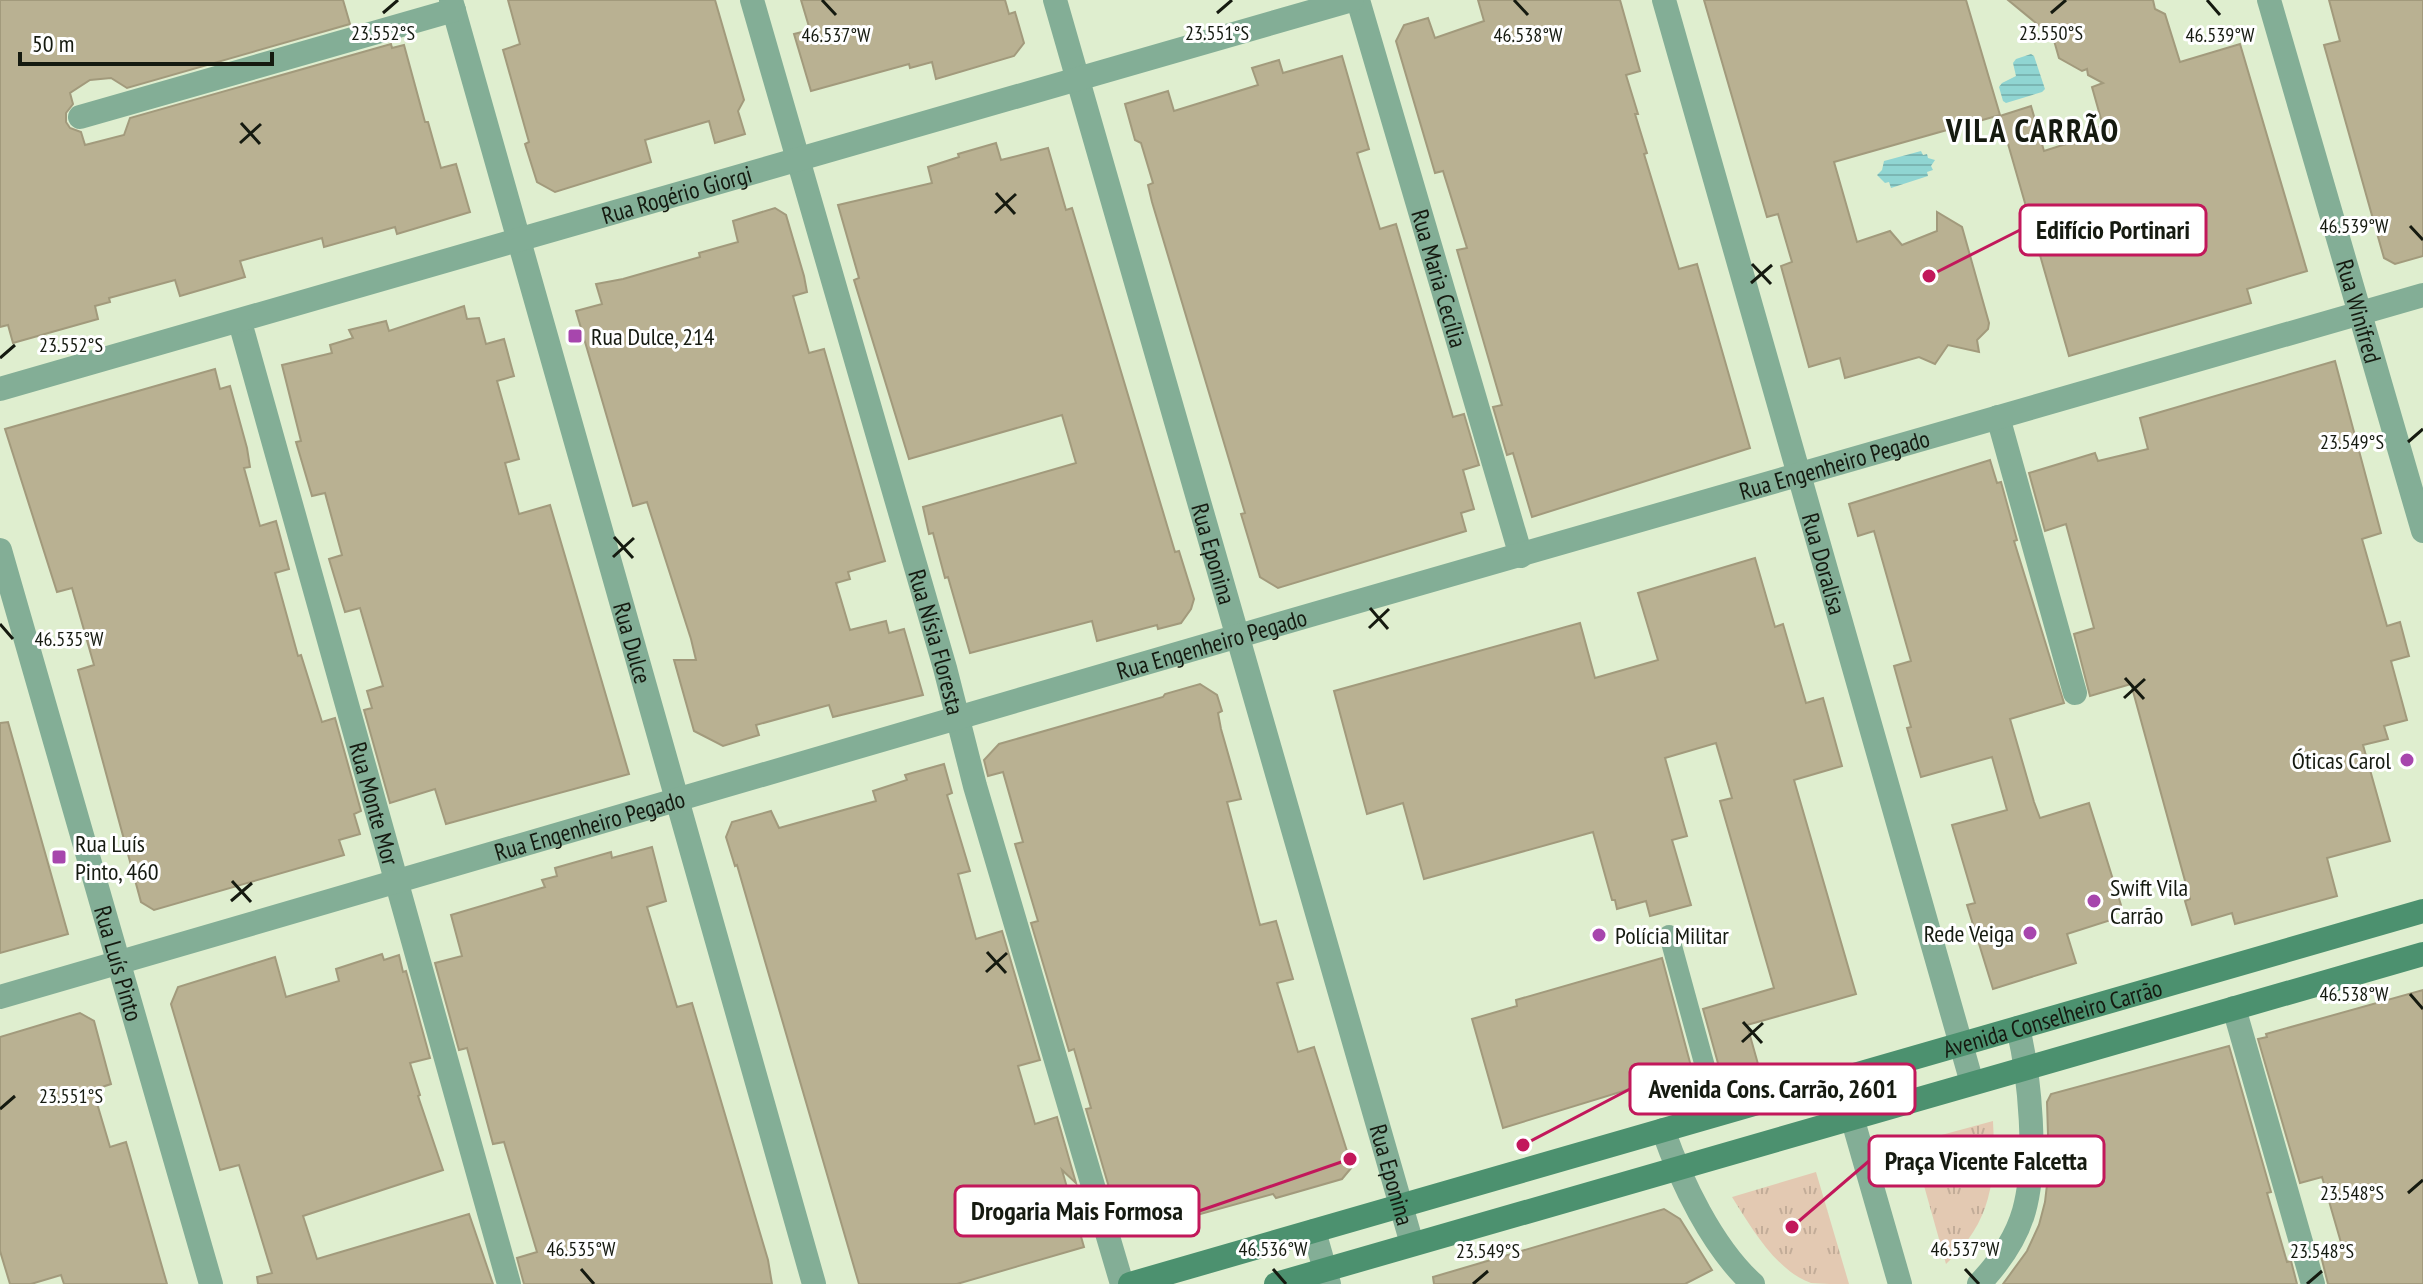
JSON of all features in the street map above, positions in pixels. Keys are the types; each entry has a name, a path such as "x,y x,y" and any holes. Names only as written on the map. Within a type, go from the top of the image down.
{"main road":[{"name":"Avenida Conselheiro Carrão","path":"1130,1284 2423,911"},
{"name":"Avenida Conselheiro Carrão","path":"1276,1284 1327,1277 1412,1244 2423,954"}],"street":[{"name":"Rua Nísia Floresta","path":"752,0 979,800 1122,1284"},
{"name":"Rua Eponina","path":"1055,0 1412,1244"},
{"name":"Rua Rogério Giorgi","path":"0,389 1352,0"},
{"name":"Rua Maria Cecília","path":"1358,0 1521,556"},
{"name":"Rua Doralisa","path":"1664,0 1972,1083"},
{"name":"Rua Winifred","path":"2269,0 2423,531"},
{"path":"80,117 452,5"},
{"name":"Rua Dulce","path":"452,5 814,1284"},
{"name":"Rua Engenheiro Pegado","path":"0,997 2423,295"},
{"name":"Rua Monte Mor","path":"240,322 509,1284"},
{"path":"1998,417 2075,693"},
{"name":"Rua Luís Pinto","path":"0,550 211,1284"},
{"path":"2234,1008 2313,1284"},
{"path":"1979,1284 2012,1241 2024,1210 2030,1165 2028,1068 2018,1028"},
{"path":"1841,1079 1900,1284"},
{"path":"1663,1130 1677,1168 1718,1241 1753,1284"},
{"path":"1314,1231 1327,1277"}],"lane":[{"path":"1669,935 1718,1114"}],"green space":[{"path":"1993,1121 1992,1181 1988,1198 1973,1232 1946,1264 1912,1143"},
{"path":"1816,1172 1849,1284 1811,1283 1787,1269 1766,1247 1732,1197"}],"water":[{"path":"2031,54 2045,89 2006,103 1999,87 2016,76 2013,63 2016,59"},
{"path":"1921,151 1935,160 1931,166 1933,170 1927,172 1928,176 1891,188 1889,182 1885,183 1877,175 1884,161"}],"building":[{"path":"0,0 343,0 350,24 127,88 111,78 90,80 70,93 73,104 66,113 66,122 70,128 81,132 85,145 124,135 130,118 391,44 392,48 404,45 441,168 456,164 470,212 397,234 395,227 324,247 322,238 240,261 245,277 180,296 175,280 109,298 110,302 95,306 98,319 13,343 8,325 0,327"},
{"path":"508,0 715,0 744,100 738,111 745,134 715,143 709,121 645,140 651,162 555,192 537,182 503,50 520,44"},
{"path":"801,0 1005,0 1009,14 1015,12 1024,43 1014,56 936,79 932,62 910,68 909,64 811,91 794,34 810,30"},
{"path":"1478,0 1620,0 1640,71 1626,75 1647,153 1644,154 1679,269 1697,264 1750,448 1532,517 1513,453 1507,455 1493,407 1502,405 1457,250 1467,248 1443,171 1435,173 1396,41 1404,25 1428,18 1435,38 1484,21"},
{"path":"1704,0 1966,0 2000,115 1834,162 1857,242 1890,231 1902,245 1937,231 1937,212 1962,227 1989,323 1988,329 1977,340 1979,352 1948,345 1935,364 1919,357 1845,378 1840,358 1809,367 1781,266 1792,262 1778,214 1767,217"},
{"path":"2008,0 2153,0 2155,9 2165,14 2180,62 2240,44 2307,271 2247,289 2251,303 2069,356 2000,116 2031,106 2044,151 2094,135 2092,129 2103,126 2092,87 2103,83 2088,75 2087,69 2082,71 2059,58 2053,37"},
{"path":"2329,0 2423,0 2423,256 2395,264 2384,258 2324,45 2340,41"},
{"path":"1342,56 1369,149 1357,153 1380,229 1396,224 1453,417 1464,414 1479,465 1463,470 1474,509 1461,513 1466,531 1278,588 1260,577 1241,514 1245,513 1152,202 1148,185 1153,183 1141,143 1135,140 1125,104 1168,91 1174,111 1258,85 1252,68 1279,60 1283,73"},
{"path":"996,143 1001,160 1048,148 1066,210 1072,208 1175,552 1179,551 1194,599 1181,623 1158,629 1157,625 1097,641 1092,621 970,653 933,533 929,534 923,507 1076,463 1062,415 909,459 854,280 859,278 838,205 932,183 928,167"},
{"path":"775,208 786,215 804,276 807,292 793,296 809,353 824,349 885,561 848,572 850,579 836,583 850,630 886,621 889,633 904,629 923,695 833,717 829,705 756,725 759,735 723,746 694,731 674,660 696,660 691,639 647,502 633,506 576,311 602,304 596,284 700,257 699,253 738,242 733,221"},
{"path":"464,306 467,319 479,318 486,344 504,339 514,376 497,381 519,459 505,463 519,514 550,505 629,774 446,824 435,789 390,803 364,710 372,708 367,691 383,686 360,608 345,612 329,559 342,555 325,493 312,496 296,442 301,441 282,365 332,353 330,345 353,338 349,330 386,321 389,331"},
{"path":"2335,361 2381,533 2362,539 2387,626 2400,622 2409,656 2391,661 2407,720 2384,726 2388,739 2363,745 2390,841 2327,858 2337,896 2235,924 2232,913 2192,925 2185,901 2190,899 2131,684 2090,696 2074,634 2094,628 2066,524 2045,531 2029,473 2095,453 2098,461 2148,449 2140,418"},
{"path":"215,369 220,389 230,386 247,448 250,467 244,468 260,526 276,521 289,569 275,573 298,656 301,655 322,722 335,718 361,811 354,814 360,834 339,840 344,855 154,910 141,902 78,670 94,665 72,588 57,592 5,429"},
{"path":"1990,460 1997,483 2001,482 2017,540 2014,541 2064,703 2010,719 2034,802 2040,818 2089,803 2121,905 2111,920 2067,934 2076,963 1993,989 1967,905 1975,903 1952,825 2007,810 1992,757 1921,777 1894,666 1911,661 1874,531 1858,536 1849,504"},
{"path":"1755,558 1775,627 1783,624 1806,703 1823,698 1842,766 1794,780 1856,994 1747,1025 1758,1064 1721,1074 1703,1009 1774,988 1720,801 1732,798 1716,743 1665,758 1687,836 1672,840 1691,905 1650,916 1646,901 1617,909 1593,832 1424,879 1403,803 1367,814 1334,691 1580,623 1595,678 1658,660 1638,593"},
{"path":"1200,684 1217,695 1222,711 1218,713 1221,729 1241,799 1227,802 1260,925 1276,921 1293,979 1277,983 1298,1052 1314,1047 1352,1167 1342,1179 1276,1198 1273,1194 1139,1231 1129,1228 1118,1218 1086,1109 1091,1108 1074,1049 1069,1051 1031,923 1038,921 1015,844 1023,842 1003,772 988,776 984,760 999,744"},
{"path":"8,722 68,934 0,953 0,723"},
{"path":"944,764 952,793 947,795 970,871 958,874 976,939 1002,931 1040,1060 1018,1066 1035,1124 1057,1117 1076,1183 1062,1170 1084,1247 957,1284 859,1284 737,865 726,837 732,822 771,811 779,828 876,801 873,791 907,780 905,775"},
{"path":"652,847 666,901 647,907 677,1007 692,1003 768,1260 772,1284 524,1284 517,1258 537,1252 504,1142 493,1144 467,1048 459,1050 435,963 462,956 451,915 545,887 542,880 557,876 555,868 611,852 612,858"},
{"path":"382,954 384,960 399,955 403,972 406,971 430,1058 410,1063 443,1170 303,1216 317,1259 469,1214 493,1284 258,1284 257,1277 272,1273 239,1165 220,1170 171,1004 178,987 275,957 286,997 339,981 336,969"},
{"path":"1662,958 1692,1070 1503,1128 1472,1019 1517,1006 1516,1000"},
{"path":"2423,990 2423,1284 2328,1284 2320,1252 2342,1246 2322,1177 2300,1183 2258,1039 2267,1037 2266,1034"},
{"path":"80,1013 94,1021 111,1084 93,1090 110,1147 126,1142 167,1284 64,1284 61,1275 31,1284 10,1284 0,1251 0,1037"},
{"path":"2229,1046 2271,1192 2267,1193 2287,1262 2291,1261 2297,1284 2003,1284 2027,1251 2045,1202 2049,1167 2047,1102 2051,1094"},
{"path":"1664,1209 1680,1219 1712,1270 1685,1284 1434,1284 1433,1277"}],"place":[{"name":"Edifício Portinari","path":"1929,276"},
{"name":"Rua Dulce, 214","path":"575,336"},
{"name":"Óticas Carol","path":"2407,760"},
{"name":"Rua Luís Pinto, 460","path":"59,857"},
{"name":"Swift Vila Carrão","path":"2094,901"},
{"name":"Rede Veiga","path":"2030,933"},
{"name":"Polícia Militar","path":"1599,935"},
{"name":"Avenida Cons. Carrão, 2601","path":"1523,1145"},
{"name":"Drogaria Mais Formosa","path":"1350,1159"},
{"name":"Praça Vicente Falcetta","path":"1792,1227"}],"district":[{"name":"VILA CARRÃO","path":"2033,130"}]}
